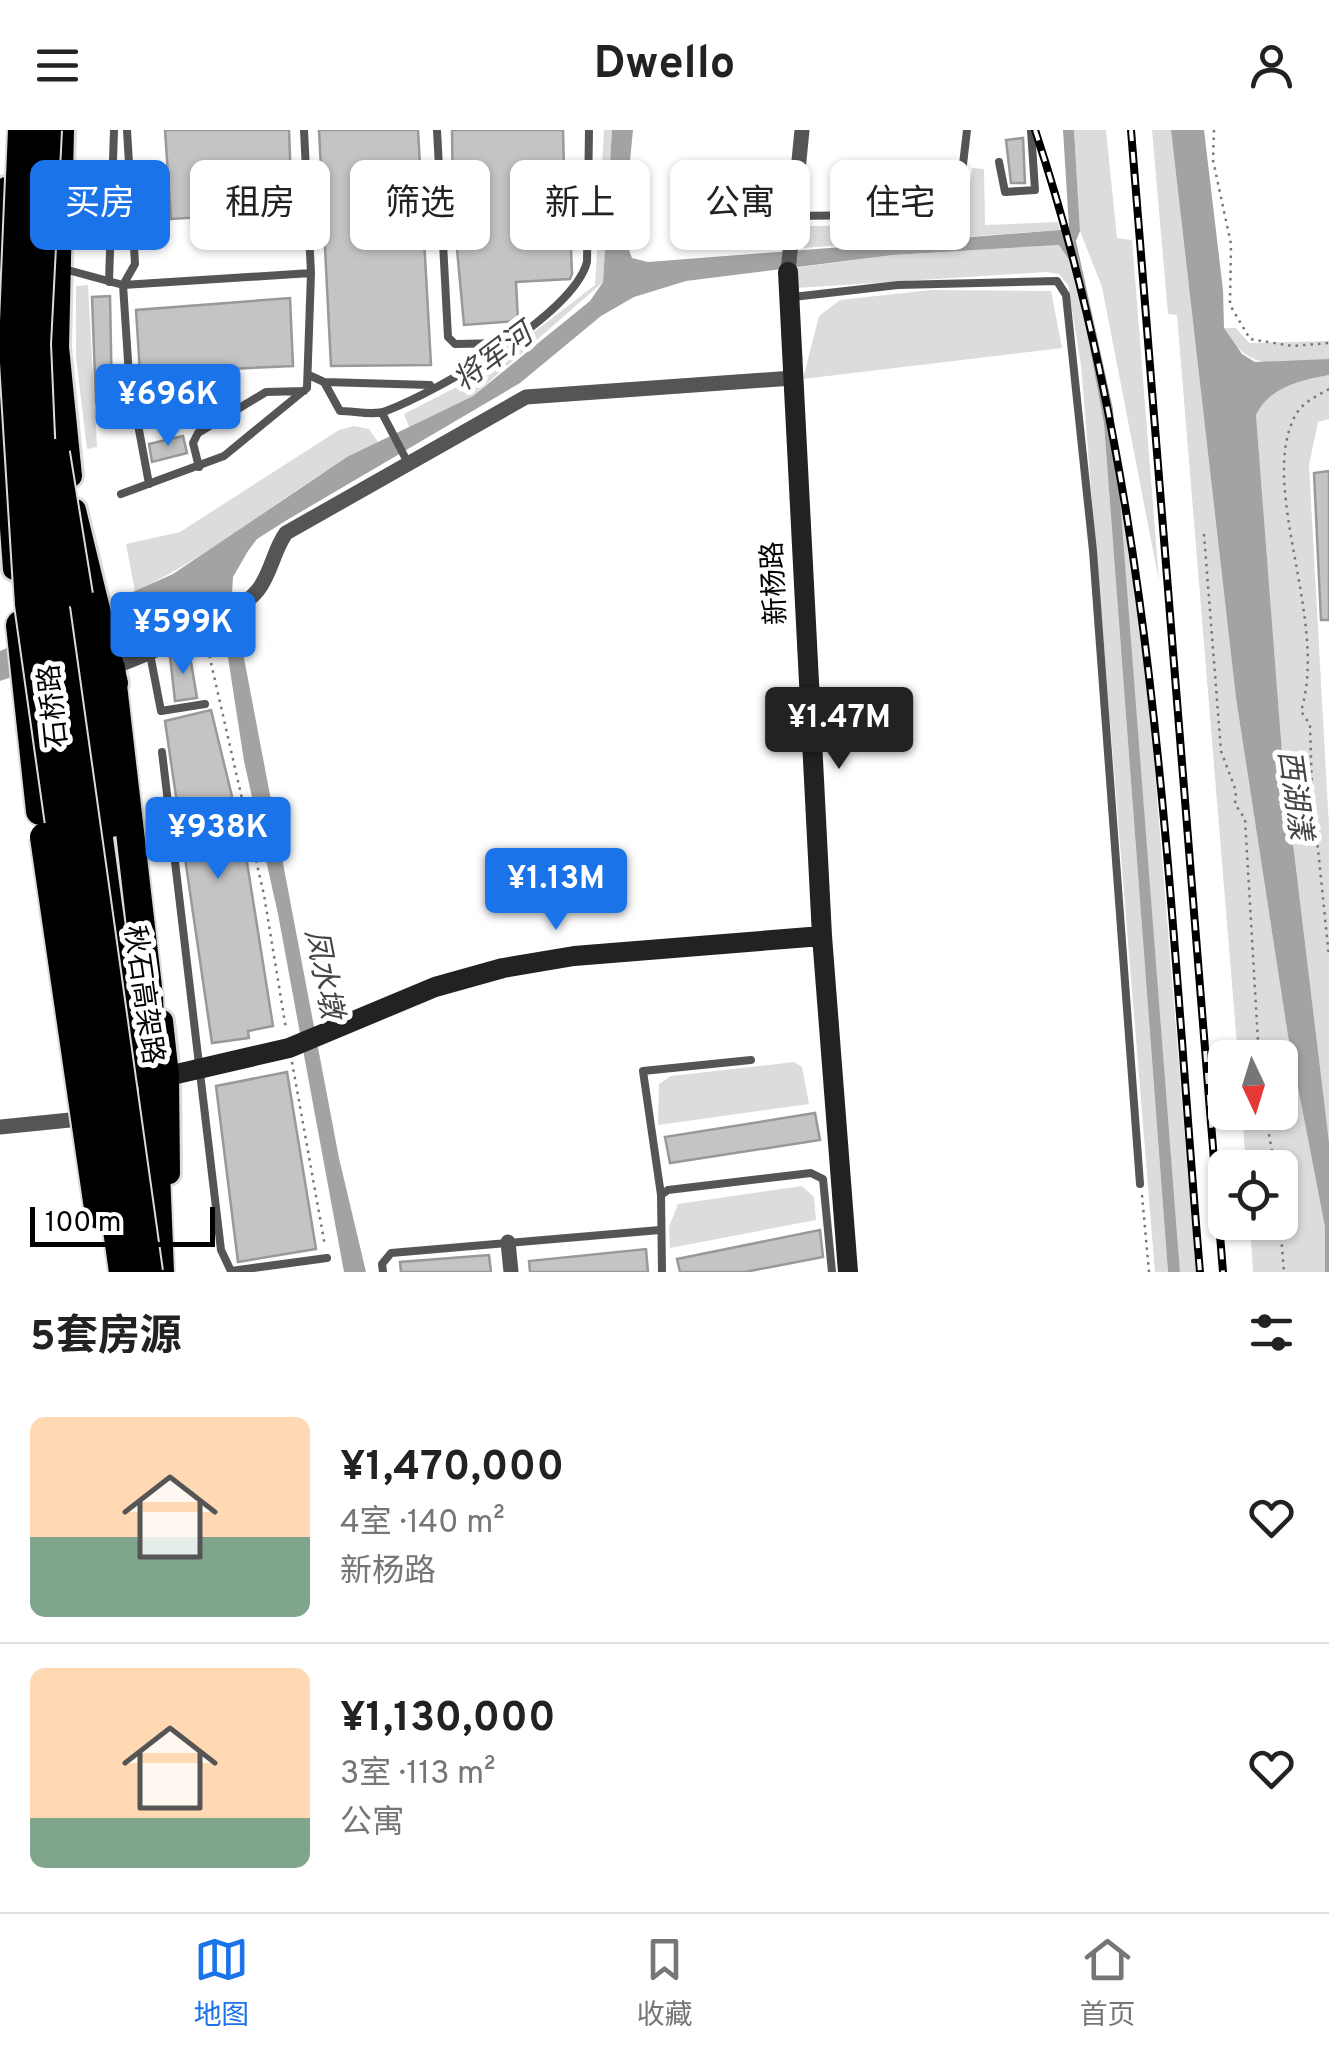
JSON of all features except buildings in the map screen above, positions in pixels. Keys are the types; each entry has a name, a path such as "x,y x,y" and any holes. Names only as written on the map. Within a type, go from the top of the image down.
{"highway":[{"name":"秋石高架路","path":"22,130 13,346 28,604 122,1272"},
{"name":"秋石高架路","path":"47,130 36,344 52,612 148,1272"},
{"path":"36,344 78,595 135,1004 145,1163"},
{"path":"20,631 40,810 91,1175 110,1272"},
{"path":"110,667 149,996 159,1272"}],"main road":[{"path":"0,308 9,130"},
{"name":"石桥路","path":"63,130 58,346 73,502 80,661 159,1272"},
{"path":"0,378 3,496 20,631"},
{"path":"73,502 99,596 110,667 127,706 168,1076 172,1272"},
{"name":"石桥路","path":"27,686 94,1118 110,1272"}],"street":[{"name":"新杨路","path":"799,160 802,130"},
{"name":"新杨路","path":"790,250 788,297 822,936 848,1272"},
{"path":"110,667 150,654 244,602 267,576 273,551 286,533 510,404 544,393 793,378"},
{"path":"3,496 73,502"},
{"path":"168,1076 302,1042 434,986 504,968 574,956 822,936"},
{"path":"0,1127 94,1118"},
{"path":"508,1242 511,1272"}],"lane":[{"path":"109,282 114,130"},
{"path":"127,130 135,264 123,284 131,397 150,484"},
{"path":"122,494 224,456 304,391 311,376 312,274 304,130"},
{"path":"437,130 448,337 455,344 512,343"},
{"path":"324,382 340,411 382,414 512,343 582,280 588,262 589,130"},
{"path":"810,216 951,214 958,206 967,130"},
{"path":"999,162 1005,192 1035,190 1030,130"},
{"path":"60,268 123,284 312,274"},
{"path":"788,297 898,285 1050,281 1056,281 1066,295 1093,550 1140,1184"},
{"path":"311,376 324,382 434,386"},
{"path":"199,466 194,443 198,433 266,392 304,391"},
{"path":"382,414 408,464"},
{"path":"150,654 160,711 205,704"},
{"path":"162,752 226,1264 231,1271 327,1258"},
{"path":"662,1272 661,1195 644,1071 751,1060"},
{"path":"661,1195 668,1190 811,1173 823,1178 832,1272"},
{"path":"383,1272 382,1264 391,1253 660,1230"}],"path":[{"path":"1214,130 1213,160 1231,244 1230,305 1238,324 1250,338 1292,346 1329,343"},
{"path":"1329,389 1308,400 1294,418 1283,480 1302,594 1309,678 1302,711 1310,725 1312,792 1329,957"},
{"path":"1204,534 1221,751 1236,792 1235,804 1245,819 1257,1040"},
{"path":"205,624 264,895 302,1042 327,1258"},
{"path":"1140,1184 1149,1272"},
{"path":"1281,1240 1284,1272"}],"shaded area":[{"path":"604,130 612,130 610,160 602,160"},
{"path":"612,130 633,130 630,160 610,160"},
{"path":"1063,130 1074,130 1080,231 1076,241 1113,409 1180,1272 1168,1272 1104,424 1075,269 1059,245 893,255 686,281 634,297 601,316 520,383 287,520 257,539 248,551 233,577 232,595 339,1158 366,1272 344,1272 278,914 244,761 221,612 213,595 199,595 124,638 0,681 0,651 173,574 347,457 473,396 590,301 603,282 605,250 629,250 632,258 648,262 830,248 970,250 970,237 1060,230 1069,227"},
{"path":"1074,130 1106,130 1117,238 1132,240 1159,581 1102,287 1080,231"},
{"path":"1152,130 1171,130 1236,698 1289,1040 1237,1040 1177,315 1168,314"},
{"path":"1171,130 1204,130 1224,328 1242,354 1255,362 1329,359 1329,375 1278,391 1256,415 1282,752 1329,1142 1329,1272 1325,1272 1325,1227 1298,1088 1298,1040 1289,1040 1288,1036 1236,698"},
{"path":"972,168 984,169 985,225 1058,222 1060,230 970,236"},
{"path":"810,226 830,226 830,246 810,247"},
{"path":"1059,245 1075,269 1104,424 1168,1272 1155,1272 1081,365 1068,285 1059,274 1046,272 796,288 795,268 893,255"},
{"path":"597,250 605,250 603,282 473,396 409,427 404,414 476,377 595,285"},
{"path":"88,285 97,447 87,449 76,358 76,286"},
{"path":"931,290 1051,291 1062,348 803,379 819,316 840,300"},
{"path":"1224,328 1236,328 1249,343 1329,341 1329,359 1282,364 1256,360 1234,343"},
{"path":"1329,375 1329,419 1318,422 1309,465 1329,827 1329,1142 1282,752 1256,415 1278,391"},
{"path":"354,426 369,429 378,442 316,478 198,557 135,591 126,544 180,532 339,430"},
{"path":"1114,429 1140,590 1196,1272 1180,1272"},
{"path":"213,594 218,605 136,648 124,638 199,595"},
{"path":"794,1062 802,1067 809,1104 658,1125 659,1084 671,1076"},
{"path":"1298,1088 1325,1227 1325,1272 1253,1272 1251,1240 1298,1240 1298,1150 1245,1150 1243,1130 1298,1130"},
{"path":"802,1186 814,1197 816,1220 670,1248 669,1227 678,1204"}],"railway":[{"path":"1035,130 1076,270 1108,411 1133,553 1166,839 1200,1272"},
{"path":"1131,130 1223,1272"}],"water label":[{"name":"将军河","path":"494,359"},
{"name":"西湖漾","path":"1293,795"},
{"name":"凤水墩","path":"322,974"}]}
